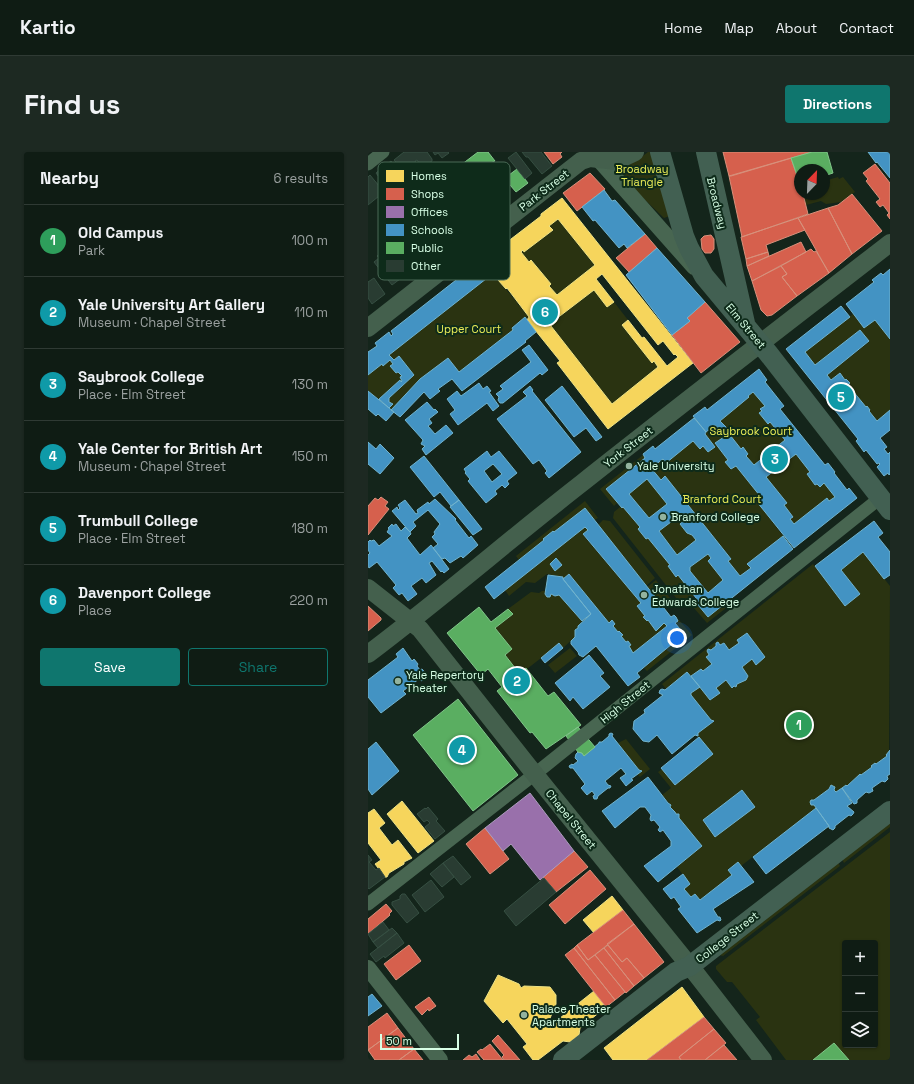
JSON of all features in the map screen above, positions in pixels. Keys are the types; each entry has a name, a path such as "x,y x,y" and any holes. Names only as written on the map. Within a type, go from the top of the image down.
{"main road":[{"name":"Park Street","path":"510,216 581,161 594,155 608,161 616,161 635,152"},
{"path":"660,152 684,236 700,268 718,265 725,262 730,254"},
{"name":"Broadway","path":"706,152 746,325"},
{"name":"York Street","path":"368,654 410,622 577,486 890,243"},
{"name":"Elm Street","path":"700,268 885,504"},
{"name":"Park Street","path":"370,324 427,280"},
{"name":"Chapel Street","path":"368,588 420,629 690,966 763,1060"},
{"name":"College Street","path":"563,1060 676,972 690,966 890,811"}],"street":[{"path":"368,164 384,152"},
{"name":"Elm Street","path":"594,155 681,254 700,268"},
{"name":"High Street","path":"368,904 534,773 885,504"},
{"path":"368,968 440,1060"}],"green space":[{"name":"Broadway Triangle","path":"648,152 652,152 670,216 664,218 619,175 618,172 620,167 639,159"},
{"path":"838,177 839,179 843,177 855,192 841,202 826,204 821,201 806,205 805,200 830,200 830,179"},
{"path":"558,219 595,265 557,295 549,286 551,284 532,260 529,262 521,252 552,230 549,226"},
{"name":"Upper Court","path":"485,280 498,280 529,317 527,320 525,317 512,327 513,330 459,372 448,358 420,379 391,410 389,408 393,404 389,402 389,398 414,375 399,356 394,360 389,355"},
{"path":"594,290 607,307 614,302 628,320 622,325 652,363 654,361 658,367 612,404 551,326 557,321 556,319"},
{"path":"853,314 864,328 875,320 890,339 890,410 877,421 867,406 866,407 848,385 849,383 846,379 831,380 827,375 869,342 860,330 815,365 805,352"},
{"path":"390,360 393,364 390,366 396,373 398,372 402,376 400,378 402,381 400,381 379,399 368,391 368,375 382,364 383,366"},
{"name":"Saybrook Court","path":"753,392 765,406 760,409 762,411 759,413 770,422 785,440 754,465 746,456 748,453 743,447 741,449 730,435 732,433 720,421"},
{"name":"Branford Court","path":"715,425 724,437 715,444 728,460 726,462 731,469 736,466 760,496 761,498 757,502 783,536 747,564 751,568 740,576 728,561 731,558 665,477 661,480 651,468 663,459 666,462 693,441 700,449 703,446 708,452 715,447 705,434"},
{"path":"796,454 810,472 807,474 815,485 817,484 820,486 824,483 835,497 829,501 827,499 794,524 790,519 793,517 784,505 787,503 766,477"},
{"path":"643,455 645,458 606,489 617,503 614,506 600,489"},
{"path":"647,479 667,504 649,518 629,494"},
{"path":"585,501 598,518 553,532 519,560 516,556"},
{"path":"620,507 623,507 640,527 638,529 646,539 648,538 670,565 668,566 676,576 678,575 694,596 685,604 680,603 613,518 614,512"},
{"path":"679,516 683,521 680,524 696,540 677,555 659,531"},
{"path":"603,520 610,521 655,578 646,586 598,525"},
{"path":"585,527 588,530 583,535 641,603 637,607 645,616 644,617 647,621 648,620 656,630 664,623 667,626 633,653 629,646 631,645 621,636 623,635 620,631 618,632 613,626 615,624 612,620 609,623 569,574 563,579 563,577 547,574 535,583 526,582 509,596 505,590"},
{"path":"863,552 890,586 889,752 886,755 887,756 876,764 875,763 861,775 860,774 847,786 836,792 834,790 835,787 831,785 817,798 811,800 811,804 816,808 741,866 738,862 728,869 732,875 700,900 695,894 691,897 684,889 690,884 677,867 702,846 662,795 671,788 658,772 662,769 675,785 713,754 698,736 698,733 714,721 711,720 691,693 700,687 711,700 720,693 716,688 726,680 732,688 736,687 737,684 748,676 742,667 752,659 756,664 765,657 746,633 737,640 739,643 729,650 724,643 720,645 717,642 715,644 716,646 711,650 707,650 709,655 707,657 712,664 703,671 701,669 691,676 687,672 666,689 662,684 813,564 846,605 860,594 841,570"},
{"path":"708,554 711,558 708,561 723,580 708,593 690,571 690,567"},
{"path":"656,580 670,598 661,605 647,587"},
{"path":"546,591 547,597 550,597 551,594 555,596 559,595 582,621 575,630 575,637 563,648 559,644 527,669 526,668 519,673 505,655 512,649 495,628 513,614 508,609 531,592 539,593"},
{"path":"723,604 726,608 707,623 693,607 696,605 699,607 708,617"},
{"path":"679,620 692,635 647,671 644,668 684,634 675,623"},
{"path":"570,648 577,656 555,673 548,665"},
{"path":"626,739 650,769 640,777 637,774 641,771 618,743"},
{"path":"890,822 890,827 844,863 842,859"},
{"path":"890,832 890,1060 786,1060 756,1020 760,1017 732,982 727,982 716,969 716,966"},
{"path":"838,862 840,866 723,956 719,955"}],"building: Homes":[{"path":"562,198 693,363 608,429 557,363 560,361 527,320 529,317 507,288 506,289 498,280 510,280 510,240 541,216 541,214","holes":["558,219 595,265 557,295 549,286 551,284 531,260 529,262 521,252 523,250 524,252 553,230 549,226","602,274 658,345 663,341 674,355 675,354 678,357 667,366 644,337 642,338 628,320 622,325 652,363 654,361 658,367 612,404 551,326 557,321 556,319 594,290 607,307 614,302 596,279"]},
{"path":"402,801 434,841 418,853 387,814"},
{"path":"374,809 385,823 379,828 392,845 398,840 412,858 389,873 387,877 385,877 375,864 381,860 368,843 368,813"},
{"path":"612,896 623,910 594,933 583,920"},
{"name":"Palace Theater Apartments","path":"498,975 519,984 521,988 524,986 550,987 556,995 556,1004 548,1023 550,1026 594,991 606,1007 580,1028 579,1035 570,1042 563,1041 538,1060 533,1060 523,1047 527,1044 507,1019 503,1023 484,1001"},
{"path":"682,987 704,1017 647,1060 613,1060 604,1048"}],"building: Shops":[{"path":"544,152 562,152 560,154 562,157 553,164"},
{"path":"723,152 812,152 729,176"},
{"path":"791,158 794,167 794,200 804,200 808,214 742,237 729,176"},
{"path":"875,164 890,183 890,219 887,215 889,213 883,205 880,207 876,202 880,199 866,181 868,179 863,173"},
{"path":"590,173 605,189 577,211 563,193"},
{"path":"852,194 882,231 852,254 828,208 838,205"},
{"path":"828,208 852,254 829,273 798,218"},
{"path":"798,218 805,230 766,245 768,252 746,259 741,237"},
{"path":"645,234 657,248 629,272 616,258"},
{"path":"711,235 714,239 714,249 711,253 705,253 702,249 701,239 704,236"},
{"path":"801,242 806,252 752,281 747,266"},
{"path":"811,249 814,252 816,251 829,273 797,296 782,277 787,274 781,266"},
{"path":"768,252 769,256 747,266 746,259"},
{"path":"781,266 787,274 782,277 797,296 772,315 767,316 761,310 752,281"},
{"path":"705,302 740,342 701,373 672,335 690,321 687,318"},
{"path":"381,497 388,502 385,506 389,509 368,535 368,506 375,498 378,500"},
{"path":"368,606 381,618 381,620 368,631"},
{"path":"485,828 509,859 490,874 466,844"},
{"path":"574,851 588,867 556,892 543,877"},
{"path":"590,870 606,889 565,924 549,905"},
{"path":"386,904 392,911 389,914 390,915 368,934 368,919"},
{"path":"623,910 634,924 588,960 577,945"},
{"path":"634,924 664,962 644,978 627,958 622,962 607,944"},
{"path":"409,945 421,961 396,980 384,964"},
{"path":"577,945 588,960 595,955 625,992 615,1000 574,948"},
{"path":"608,945 622,962 627,958 644,978 634,986 604,948"},
{"path":"574,948 615,1000 606,1007 565,955"},
{"path":"604,948 634,986 626,993 595,955"},
{"path":"429,997 436,1006 429,1011 428,1009 422,1015 415,1007"},
{"path":"387,1013 398,1028 368,1050 368,1027"},
{"path":"704,1017 714,1029 679,1057 681,1060 647,1060"},
{"path":"398,1028 414,1049 399,1060 375,1060 368,1050"},
{"path":"714,1029 726,1043 705,1060 681,1060 679,1057"},
{"path":"498,1035 520,1060 504,1060 502,1057 504,1055 492,1041"},
{"path":"490,1044 503,1060 484,1060 477,1052"},
{"path":"724,1045 737,1060 705,1060"},
{"path":"414,1049 423,1060 399,1060"},
{"path":"476,1054 480,1060 463,1060 469,1055 472,1057"}],"building: Offices":[{"path":"530,793 574,851 540,880 511,844 503,851 485,828"}],"building: Schools":[{"path":"868,152 890,152 890,178 877,162 876,163"},
{"path":"604,190 612,201 615,200 645,234 627,248 624,244 619,248 595,220 593,221 582,207"},
{"path":"657,248 705,302 687,318 690,321 672,335 626,275"},
{"path":"890,269 890,339 875,320 864,328 846,304 874,282 872,280 881,273 883,275"},
{"path":"456,280 485,280 389,355 394,360 399,356 414,375 389,398 389,402 393,404 389,408 379,399 400,380 401,382 402,381 400,377 402,376 398,372 396,373 390,366 393,364 390,360 383,366 382,364 368,375 368,352 377,346 375,343 389,332 391,336 393,334 391,331"},
{"path":"841,306 850,317 805,352 815,365 860,330 869,341 827,375 831,380 840,373 845,380 846,379 850,383 848,385 866,407 867,406 877,421 890,410 890,430 880,438 887,447 884,449 888,454 890,452 889,475 888,473 884,476 877,467 880,464 877,464 866,450 864,452 856,441 858,439 786,349"},
{"path":"525,317 536,332 525,341 526,342 462,391 452,379 438,389 440,391 430,399 424,392 400,417 391,410 420,379 448,358 459,372 513,330 512,328"},
{"path":"529,345 548,370 542,375 540,373 503,403 500,403 498,400 499,397 496,394 503,389 500,386 531,362 522,350"},
{"path":"759,369 767,380 765,382 784,406 780,409 825,465 828,463 847,490 849,488 857,498 794,548 757,502 761,498 760,496 736,466 731,469 725,462 728,460 715,443 724,437 715,425 706,432 693,416 705,407 707,410","holes":["753,392 765,406 760,409 762,411 759,413 768,424 770,422 785,440 754,465 746,456 748,454 743,447 741,449 730,435 732,433 720,421","796,454 810,472 807,474 815,485 817,484 820,487 824,483 835,497 829,501 827,498 794,524 790,519 793,517 784,505 787,503 766,477"]},
{"path":"479,383 483,389 487,386 491,391 489,392 499,406 493,411 487,403 458,425 450,414 455,410 447,399 457,391 461,396"},
{"path":"530,386 533,390 532,391 581,452 549,478 545,473 547,471 539,460 533,464 497,419 527,396 523,392"},
{"path":"562,386 602,437 596,441 586,428 574,437 545,400"},
{"path":"368,391 394,412 386,421 378,414 376,416 368,409"},
{"path":"427,402 434,410 435,409 438,412 429,419 432,423 428,426 435,434 446,425 453,433 426,455 422,449 425,446 421,444 423,440 405,420"},
{"name":"Branford College","path":"694,418 706,432 705,434 715,447 708,452 703,446 700,449 693,441 666,463 663,459 651,468 661,480 665,476 731,559 728,561 740,576 751,568 747,564 783,536 793,549 708,617 698,605 700,603 678,575 676,577 668,566 670,565 648,538 646,539 638,529 640,527 606,489 645,458 643,454 653,446 655,449","holes":["647,479 667,504 649,518 629,494","679,516 683,521 680,524 687,533 692,535 696,540 677,555 659,531","708,554 711,558 708,561 723,580 708,593 690,571 690,567"]},
{"path":"368,442 376,449 380,444 394,458 380,474 368,464"},
{"path":"487,451 491,457 499,451 517,473 507,481 509,484 505,488 502,485 495,491 497,494 486,503 468,481 470,479 465,473 466,472 464,469","holes":["493,464 502,474 492,482 484,471"]},
{"path":"424,456 459,500 451,506 440,492 434,497 410,467"},
{"path":"435,499 456,519 455,520 469,538 471,536 478,545 463,558 461,556 450,563 445,558 442,559 433,548 438,544 432,537 440,524 428,510 413,522 416,526 410,532 392,511 397,507 398,510 400,508 398,505 405,500 416,514 418,513 417,510"},
{"path":"459,500 482,529 473,535 450,507"},
{"name":"Jonathan Edwards College","path":"585,508 671,617 674,615 676,617 678,621 675,623 684,634 637,673 640,677 628,686 596,646 583,657 579,655 571,644 571,641 575,637 575,630 591,614 563,579 569,574 609,623 612,620 615,624 613,626 623,635 621,636 626,642 628,641 631,645 629,646 633,653 667,626 664,623 656,631 648,620 647,621 643,617 645,616 637,606 641,603 583,534 588,530 585,527 494,599 485,587 544,540 543,539 553,531 554,532"},
{"path":"874,521 883,533 878,537 890,552 890,575 884,579 863,552 841,570 860,594 845,606 815,566"},
{"path":"392,524 393,526 396,524 401,531 405,527 410,532 411,534 407,538 420,555 431,545 449,569 444,573 442,571 441,572 432,561 429,563 436,575 426,583 422,578 411,586 417,594 408,601 402,593 399,595 393,588 396,585 377,562 369,568 368,566 368,555 370,553 368,550 368,542 370,540 374,540 379,546 392,536 387,532 389,529 388,528"},
{"path":"556,558 562,565 555,571 550,564"},
{"path":"548,575 563,577 563,579 591,614 582,621 559,595 555,596 551,594 550,597 547,597 545,594"},
{"path":"747,633 765,657 756,665 752,659 742,667 748,676 746,680 732,688 726,680 716,688 720,693 710,700 691,676 701,669 703,671 712,664 706,657 709,655 707,651 708,649 711,650 718,642 720,645 724,643 729,650 739,643 737,640"},
{"path":"559,643 563,648 545,663 541,658"},
{"path":"403,648 412,661 414,659 418,664 417,666 420,670 422,669 428,676 421,681 419,679 403,691 406,694 381,713 368,697 368,680 398,657 396,654"},
{"path":"589,655 604,673 600,676 610,687 583,709 573,697 570,701 555,683"},
{"path":"687,672 700,687 691,693 691,695 711,720 714,721 698,733 698,736 695,735 672,754 657,735 649,742 643,741 633,729 634,721 645,713 644,710 663,695 659,693 660,690 665,690"},
{"path":"611,733 639,770 642,771 631,779 633,780 626,786 620,778 626,774 621,768 605,781 611,786 610,788 598,796 597,799 594,799 593,796 595,795 592,791 587,795 581,788 585,784 573,768 570,768 569,766 578,761 575,758 578,752 582,753 584,756"},
{"path":"699,737 713,754 675,785 661,768"},
{"path":"376,742 399,771 372,795 368,789 368,749"},
{"path":"890,750 890,774 887,776 888,779 872,788 873,791 869,793 866,792 857,800 857,803 854,804 842,788 846,785 847,786 860,774 861,775 875,763 876,764 887,756 886,755"},
{"path":"648,777 671,805 670,807 676,814 679,814 679,818 702,846 658,882 644,866 671,846 671,841 663,830 660,832 658,830 660,827 654,820 651,821 651,815 645,807 640,807 615,828 602,811"},
{"path":"831,785 835,787 834,790 836,792 842,788 852,803 847,806 854,812 851,816 849,815 835,826 833,830 829,828 814,805 811,805 810,802 829,789"},
{"path":"742,790 755,807 715,837 703,820"},
{"path":"816,808 829,826 766,874 753,857"},
{"path":"738,862 754,882 713,909 721,920 717,920 697,933 678,909 681,907 674,897 671,899 663,889 683,874 690,884 684,889 691,897 695,894 700,900 732,875 728,870"},
{"path":"372,994 382,1006 368,1016 368,997"}],"building: Public":[{"path":"478,152 488,152 495,161 492,162 465,162"},
{"path":"812,152 827,152 833,173 830,174 830,164 794,164 794,167 791,158"},
{"path":"517,169 528,183 516,192 510,185 510,174"},
{"path":"479,607 491,622 508,609 513,614 495,628 512,649 505,655 519,673 526,668 548,696 554,692 581,725 546,749 532,732 530,733 497,691 502,687 488,669 481,675 447,633"},
{"path":"458,699 518,775 473,811 413,735"},
{"path":"578,727 595,747 584,756 582,753 578,752 566,736"},
{"path":"834,1043 849,1060 813,1060"}],"building: Other":[{"path":"404,152 427,152 432,161 418,162 417,160 416,162 396,162 394,160"},
{"path":"433,152 449,153 442,158 438,153 435,155"},
{"path":"516,152 532,173 525,179 508,158"},
{"path":"522,152 541,152 552,166 542,174"},
{"path":"370,175 378,185 378,197 368,205 368,177"},
{"path":"378,259 378,267 374,262"},
{"path":"374,278 385,294 372,304 368,298 368,282"},
{"path":"388,280 399,280 392,285"},
{"path":"428,807 438,819 436,821 445,831 435,839 425,827 430,823 427,820 424,822 417,814"},
{"path":"368,855 372,860 369,862 376,870 379,868 385,877 369,889 368,888"},
{"path":"453,856 471,877 461,885 443,863"},
{"path":"443,863 454,877 442,887 430,874"},
{"path":"544,878 556,892 516,926 504,911"},
{"path":"431,880 444,897 425,912 412,895"},
{"path":"402,894 405,894 419,913 407,923 392,905 392,902 400,899"},
{"path":"383,922 389,930 373,942 368,934"},
{"path":"392,928 397,933 378,948 373,942"},
{"path":"397,933 404,943 385,958 384,956 376,962 370,954"}],"place":[{"name":"Davenport College","path":"545,312"},
{"name":"Trumbull College","path":"841,397"},
{"name":"Saybrook College","path":"775,459"},
{"name":"Yale University","path":"629,466"},
{"name":"Branford College","path":"663,517"},
{"name":"Jonathan Edwards College","path":"644,595"},
{"name":"Yale Repertory Theater","path":"398,681"},
{"name":"Yale University Art Gallery","path":"517,681"},
{"name":"Old Campus","path":"799,725"},
{"name":"Yale Center for British Art","path":"462,750"},
{"name":"Palace Theater Apartments","path":"524,1015"}]}
